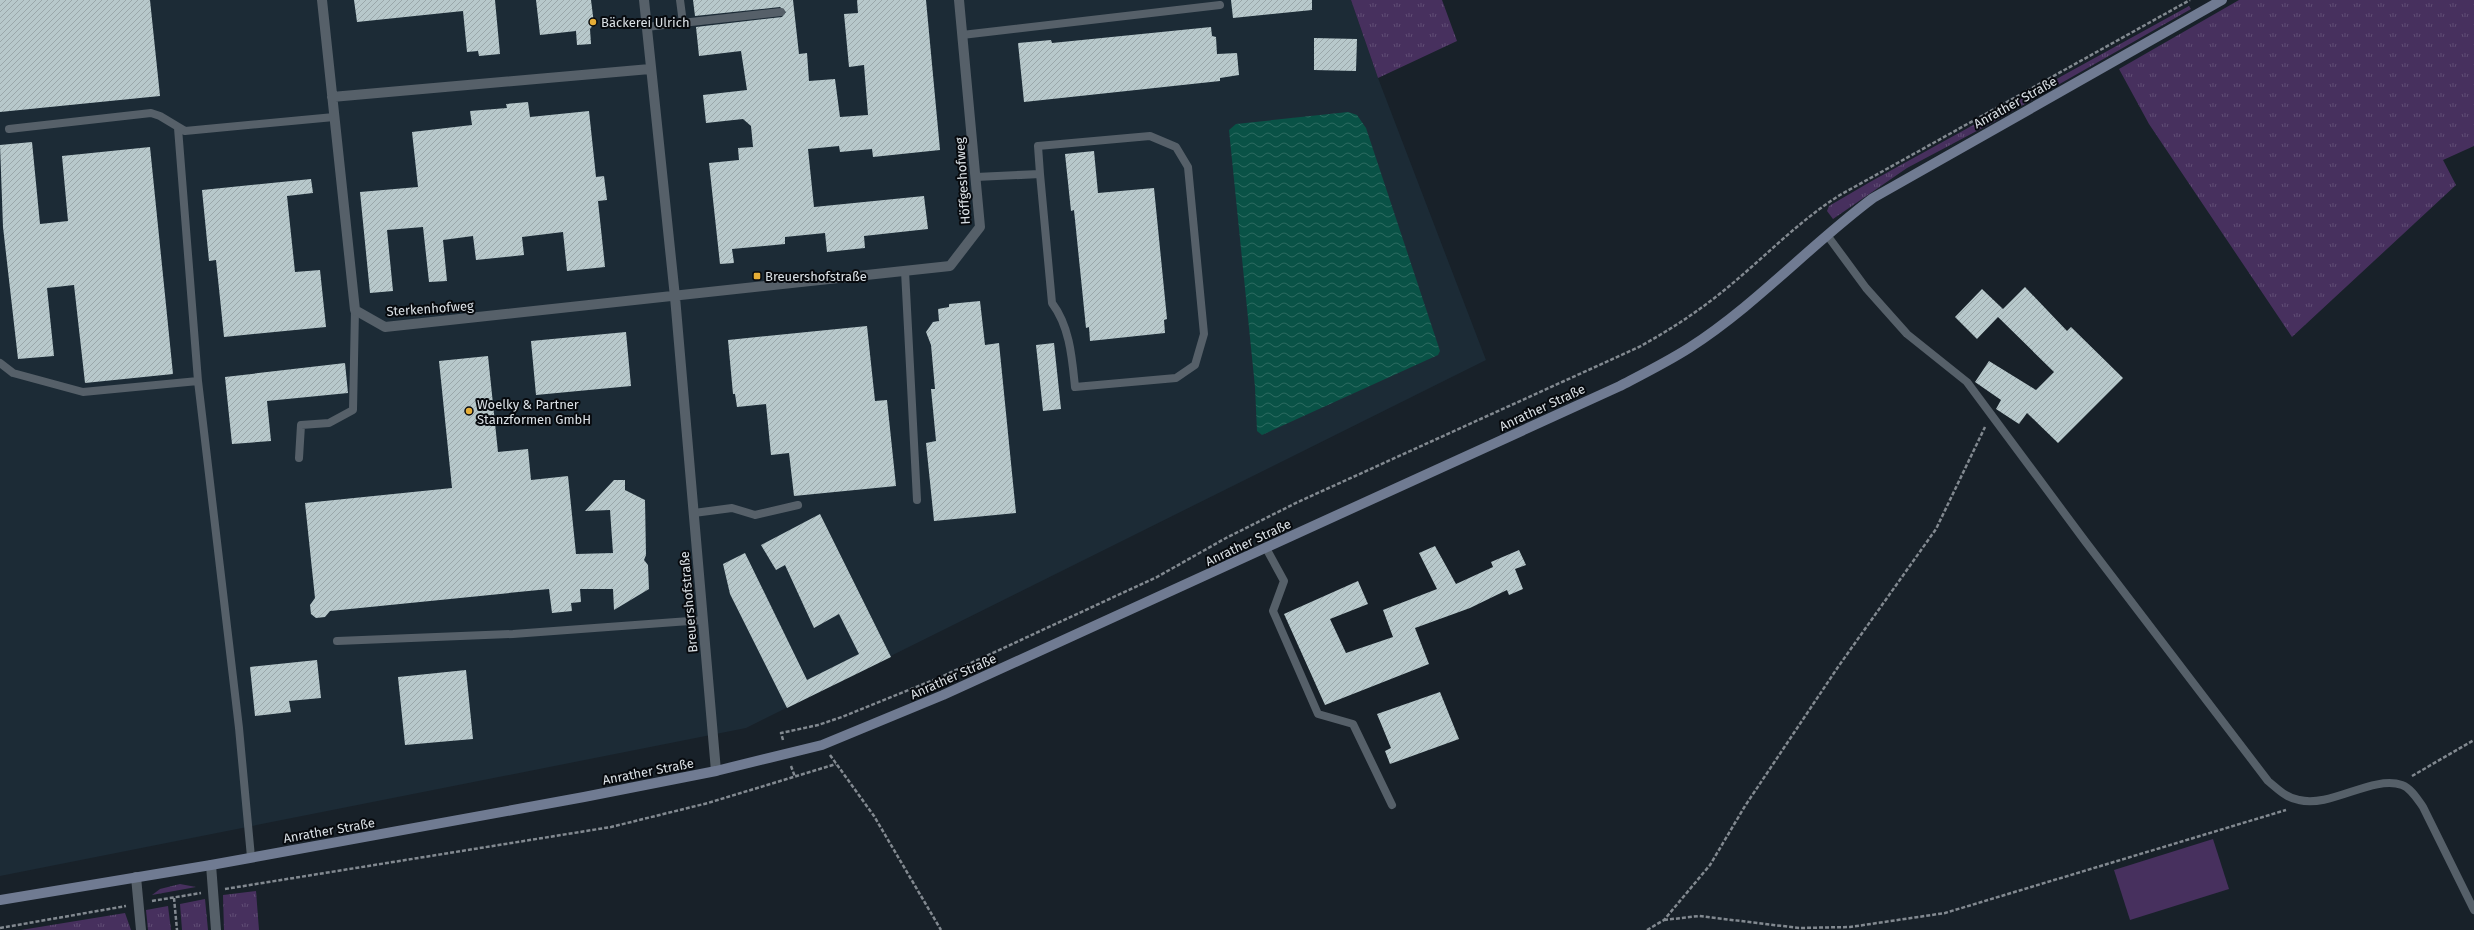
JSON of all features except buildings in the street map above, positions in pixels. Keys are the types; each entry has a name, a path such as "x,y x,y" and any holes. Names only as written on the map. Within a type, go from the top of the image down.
{"main road":[{"name":"Anrather Straße","path":"0,900 211,865 716,771 822,745 950,692 1620,386 1689,348 1762,293 1827,235 1873,198 2222,0"}],"street":[{"path":"322,0 354,310"},
{"name":"Breuershofstraße","path":"644,0 675,297 716,771"},
{"name":"Höffgeshofweg","path":"675,297 950,266 980,227 959,0"},
{"path":"332,97 650,68"},
{"name":"Sterkenhofweg","path":"354,310 385,327 675,297"},
{"path":"211,865 216,930"},
{"path":"136,878 141,930"}],"lane":[{"path":"680,0 683,23"},
{"path":"962,35 1220,5"},
{"path":"646,27 781,12"},
{"path":"9,128 151,113 160,116 185,131 334,116"},
{"path":"178,128 198,381 239,728 251,857"},
{"path":"1150,136 1176,147 1188,167 1204,334 1195,365 1176,378 1075,387 1072,354 1062,316 1052,304 1040,174 1038,146 1150,136"},
{"path":"976,177 1040,174"},
{"path":"1827,235 1866,288 1907,334 1967,382 1990,416 2268,780 2286,796 2300,801 2313,801 2384,784 2403,785 2414,794 2423,807 2474,910"},
{"path":"904,271 917,500"},
{"path":"299,458 301,425 330,423 353,410 354,310"},
{"path":"0,363 13,373 83,392 198,381"},
{"path":"694,513 732,508 755,515 798,505"},
{"path":"1266,548 1284,581 1273,611 1318,714 1353,724 1392,805"},
{"path":"337,641 513,634 703,620"}],"path":[{"path":"781,733 818,725 842,717 942,676 1157,577 1226,538 1298,502 1638,347 1686,318 1723,291 1821,207 1840,195 2190,0"},
{"path":"1648,930 1664,920 1710,865 1745,806 1838,667 1936,529 1990,416"},
{"path":"2403,785 2413,774 2474,740"},
{"path":"822,745 874,816 941,930"},
{"path":"0,928 213,891 612,827 708,803 836,764"},
{"path":"1664,920 1698,916 1799,928 1850,927 1945,913 2290,809 2300,801"},
{"path":"174,898 177,930"}],"shaded area":[{"path":"0,0 1351,0 1378,78 1486,360 746,728 0,876"}],"green space":[{"path":"1351,0 1442,0 1457,41 1378,78"},
{"path":"2239,0 2474,0 2474,146 2443,160 2456,185 2292,337 2149,124 2119,69"},
{"path":"2189,6 2191,9 1988,125 1907,168 1833,219 1827,211 1829,206 1870,182"},
{"path":"2213,839 2229,889 2130,920 2114,870"},
{"path":"180,884 196,887 152,895 160,889"},
{"path":"256,891 259,930 224,930 223,895"},
{"path":"205,899 208,930 182,930 180,904"},
{"path":"168,906 171,930 148,930 146,910"},
{"path":"125,913 131,930 21,930"}],"water":[{"path":"1348,112 1357,115 1366,128 1440,351 1438,355 1262,435 1257,431 1255,387 1229,130 1236,124"}],"place":[{"name":"Bäckerei Ulrich","path":"593,22"},
{"name":"Breuershofstraße","path":"757,276"},
{"name":"Woelky & Partner Stanzformen GmbH","path":"469,411"}]}
